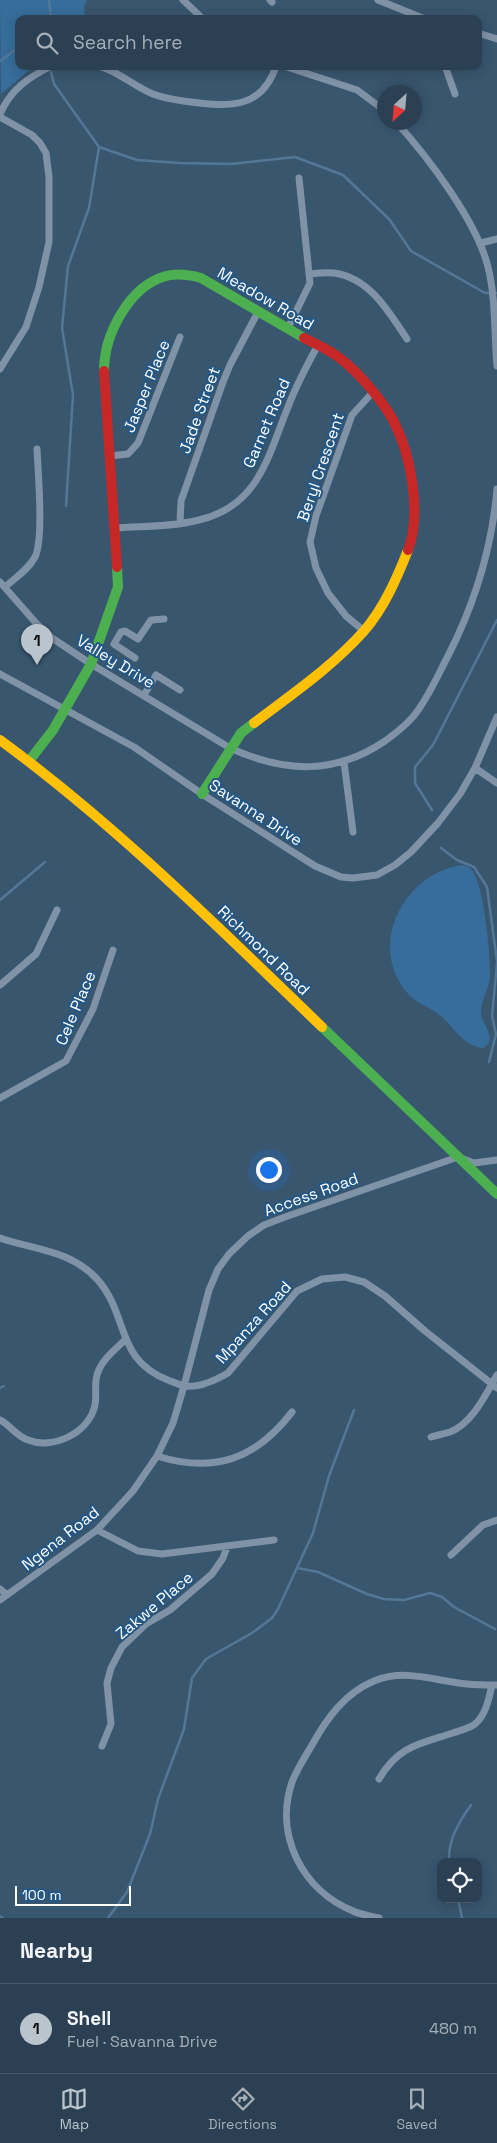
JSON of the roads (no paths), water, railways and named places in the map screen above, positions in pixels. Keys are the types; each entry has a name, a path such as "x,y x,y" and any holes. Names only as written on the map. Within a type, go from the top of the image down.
{"main road":[{"name":"Meadow Road","path":"30,761 66,710 91,664 118,587 116,528 104,373 106,347 110,335 128,304 146,286 166,276 194,276 201,278 318,345 347,364 373,392 394,422 410,470 415,506 410,544 398,574 380,608 364,631 322,672 241,733 202,794"},
{"name":"Richmond Road","path":"0,740 30,761 176,886 497,1194"}],"street":[{"path":"183,0 199,15"},
{"path":"378,0 415,15"},
{"path":"482,34 497,39"},
{"path":"0,369 26,326 39,287 48,242 48,177 46,153 40,143 32,135 0,115 9,97 21,84 44,70"},
{"path":"107,70 154,95 215,105 237,104 256,95 270,84 275,70"},
{"path":"296,70 357,90 377,105"},
{"path":"447,70 456,94"},
{"path":"403,130 426,158 466,216 481,243 491,285 497,366"},
{"path":"288,328 309,287 310,274 299,178"},
{"path":"481,243 497,239"},
{"path":"310,274 334,273 361,283 372,291 385,306 407,339"},
{"name":"Jade Street","path":"180,523 181,501 223,382 258,312"},
{"name":"Jasper Place","path":"110,456 128,454 138,443 180,337"},
{"name":"Garnet Road","path":"116,528 199,520 226,510 256,482 269,459 297,386 318,345"},
{"name":"Beryl Crescent","path":"364,631 346,616 328,593 316,568 310,542 316,516 352,415 373,392"},
{"path":"2,585 27,568 34,558 39,543 37,449"},
{"name":"Valley Drive","path":"2,585 52,638 91,664 230,748 254,759 293,767 317,767 344,762 372,750 395,734 415,714 426,698 457,639 471,604 492,523 497,489"},
{"path":"135,658 114,644 121,632 125,631 138,639 151,620 164,619"},
{"name":"Savanna Drive","path":"0,674 134,747 202,794 329,873 341,878 368,877 395,865 411,852 438,823 460,794 475,768 497,717"},
{"path":"144,695 156,675 180,690"},
{"path":"344,762 353,832"},
{"path":"475,768 497,783"},
{"path":"0,985 36,954 57,910"},
{"name":"Cele Place","path":"0,1098 66,1061 93,1009 113,950"},
{"path":"458,1157 474,1163 497,1160"},
{"name":"Access Road","path":"184,1386 213,1280 229,1254 248,1236 264,1225 285,1217 458,1157"},
{"path":"0,1238 52,1251 81,1264 97,1279 110,1298 126,1339 136,1358 148,1371 184,1386"},
{"name":"Mpanza Road","path":"184,1386 216,1380 228,1373 297,1291 322,1279 345,1277 364,1282 385,1296 425,1332 495,1386"},
{"path":"0,1420 19,1436 37,1443 61,1440 70,1436 84,1426 95,1406 99,1371 105,1360 126,1339"},
{"path":"431,1436 450,1432 463,1424 495,1386 497,1375"},
{"name":"Ngena Road","path":"3,1598 97,1530 133,1492 157,1456 173,1423 184,1386"},
{"path":"157,1456 190,1463 232,1460 261,1444 292,1412"},
{"path":"451,1555 483,1525 497,1520"},
{"path":"97,1530 119,1543 147,1553 162,1554 274,1540"},
{"name":"Zakwe Place","path":"102,1746 111,1724 107,1683 111,1668 122,1647 146,1624 170,1610 212,1574 224,1558 226,1547"},
{"path":"0,1589 3,1598"},
{"path":"379,1918 354,1912 333,1901 316,1888 294,1856 288,1836 286,1809 292,1781 316,1738 341,1704 352,1693 374,1681 403,1674 420,1675 467,1684 494,1685 481,1717 474,1724 418,1744 403,1752 392,1759 380,1779"}],"waterway":[{"path":"49,0 51,15"},
{"path":"0,61 15,50"},
{"path":"51,72 54,84 99,147 137,160 179,163 231,164 295,157 343,175 389,219 411,251 485,293 497,293"},
{"path":"66,506 73,395 62,328 68,266 89,208 99,147"},
{"path":"432,810 415,783 415,767 433,745 497,620"},
{"path":"441,848 457,860 474,867 487,887 497,961"},
{"path":"0,900 45,862"},
{"path":"489,1062 496,1034 492,1016 497,963"},
{"path":"0,1388 4,1386"},
{"path":"108,1918 127,1892 150,1834 158,1799 184,1729 192,1678 206,1659 252,1633 272,1618 278,1609 313,1533 329,1476 354,1410"},
{"path":"297,1568 318,1572 367,1594 384,1599 404,1600 430,1593 442,1597 454,1607 495,1629"},
{"path":"449,1858 452,1838 471,1805"},
{"path":"459,1903 462,1918"}],"place":[{"name":"Shell","path":"37,665"}]}
